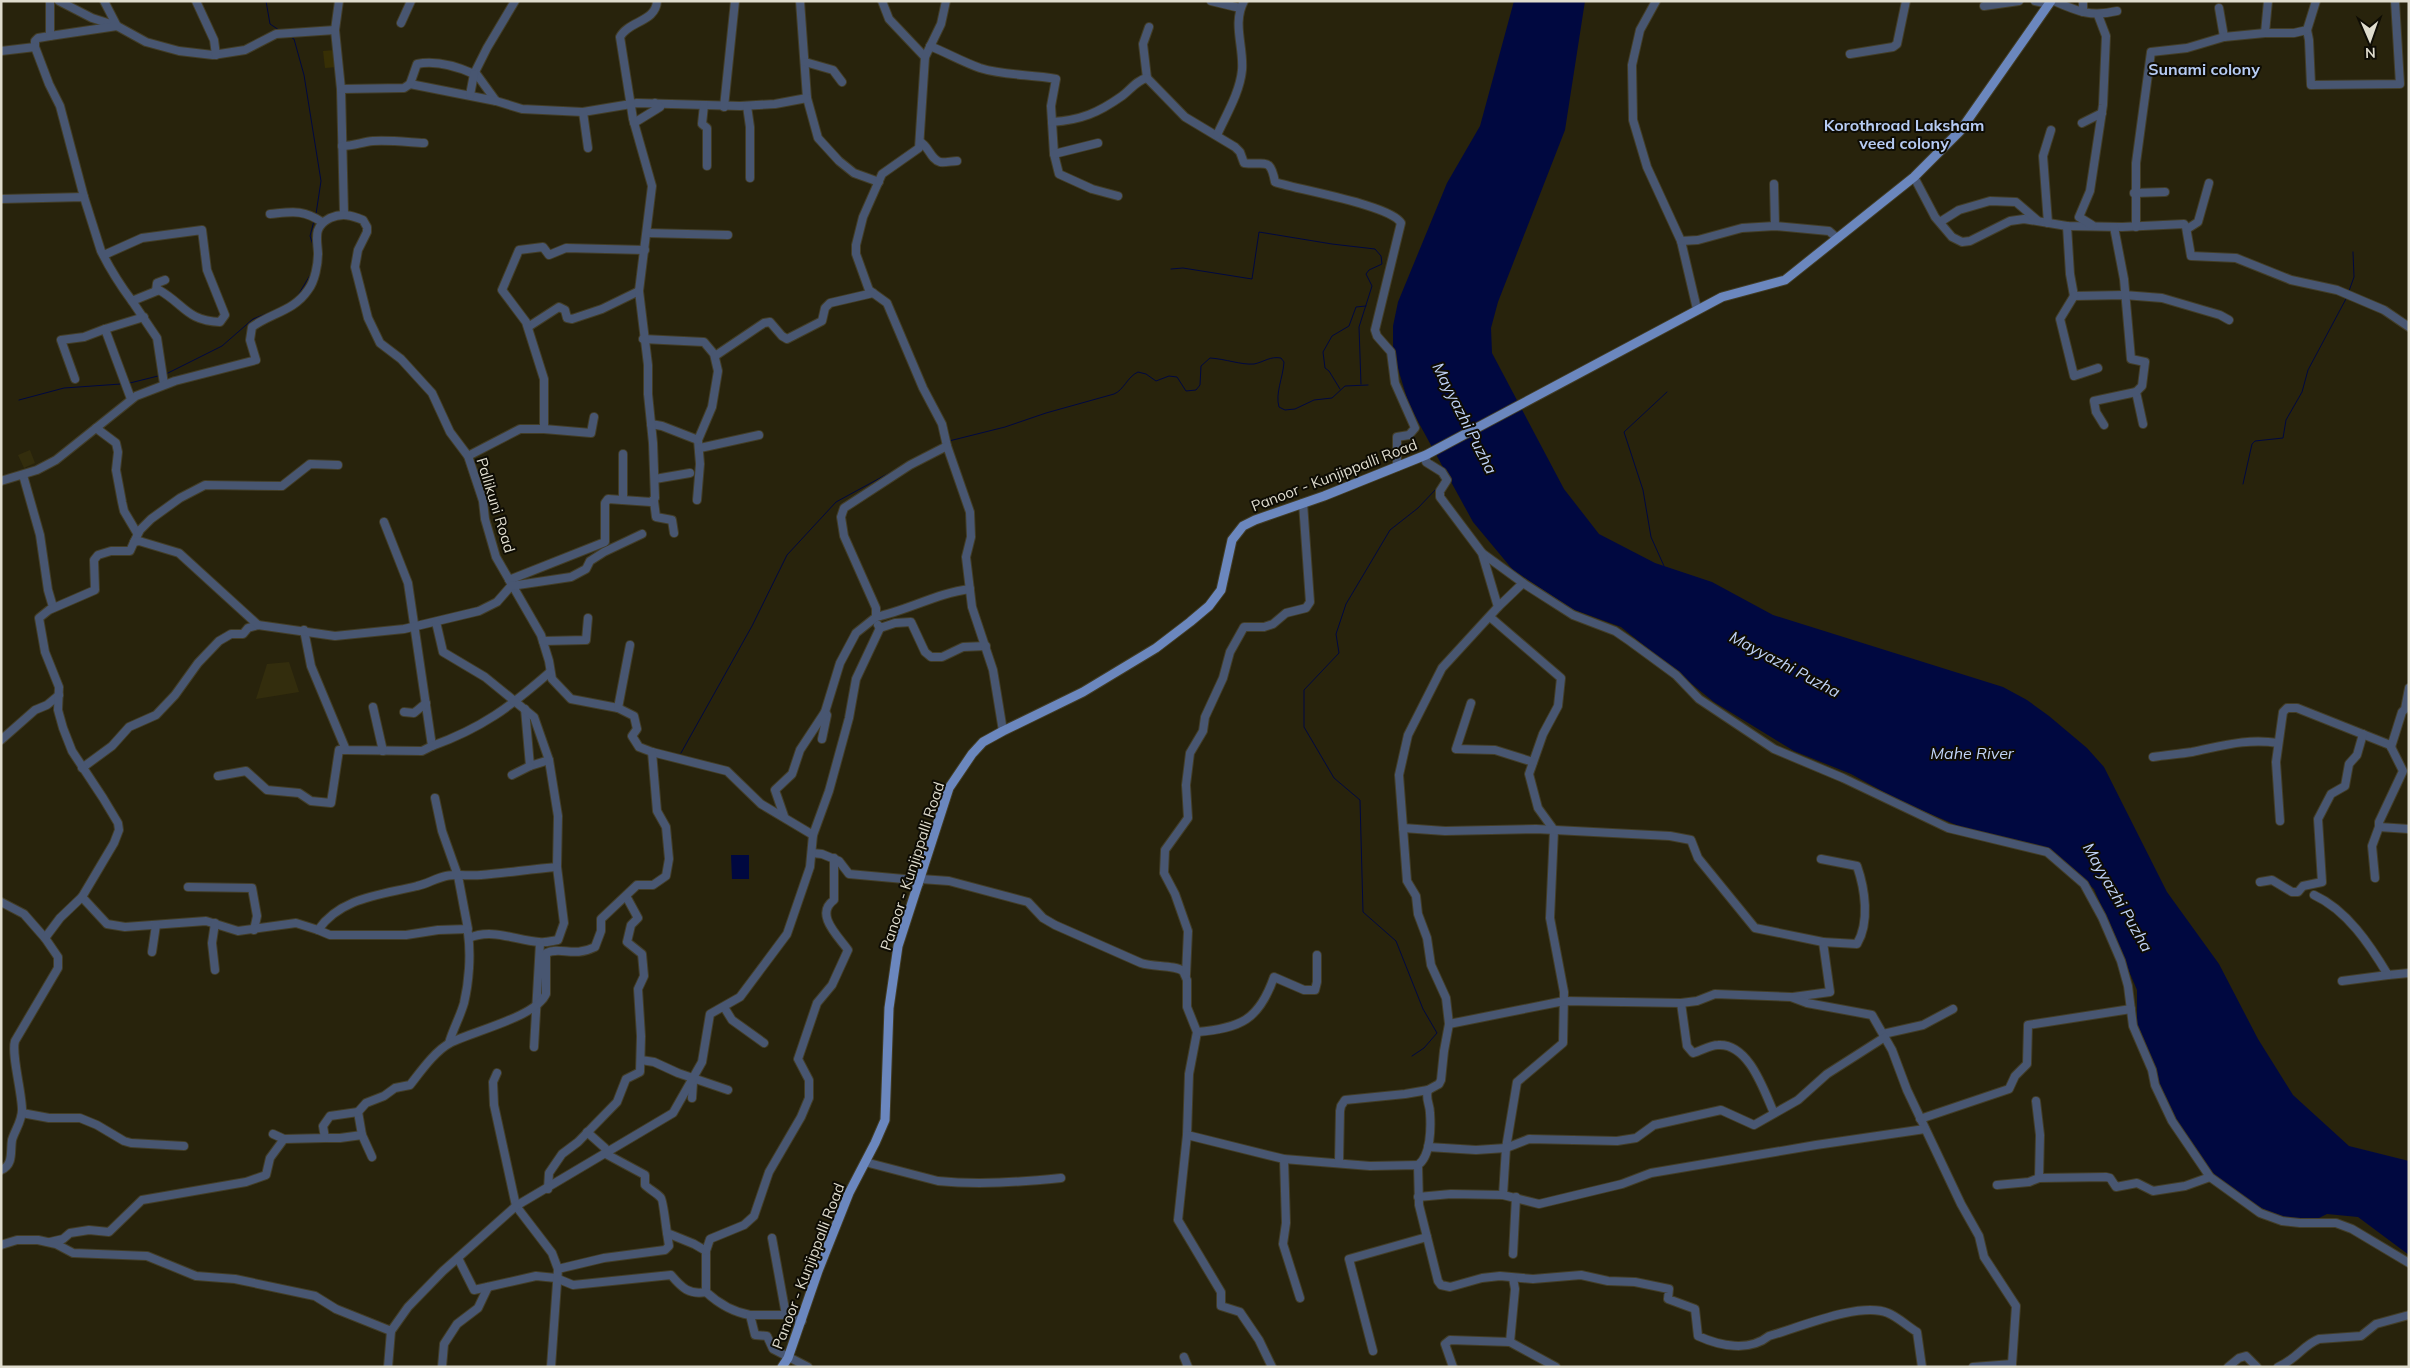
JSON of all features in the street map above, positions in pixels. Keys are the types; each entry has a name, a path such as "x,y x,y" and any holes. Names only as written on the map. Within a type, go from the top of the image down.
{"main road":[{"name":"Panoor - Kunjippalli Road","path":"782,1367 788,1358 850,1192 875,1143 886,1112 890,997 898,946 949,788 972,754 983,742 1083,692 1156,648 1203,612 1221,590 1228,552 1238,531 1255,520 1426,455 1697,309 1722,297 1785,280 1914,177 1960,132 2052,2"}],"street":[{"path":"50,1 50,36"},
{"path":"58,1 92,18 117,26 146,42 179,51 216,55 245,50 281,34 336,30"},
{"path":"104,1 117,26"},
{"path":"196,1 214,40 216,55"},
{"path":"1,482 56,460 131,399 164,384 256,360 250,340 252,327 285,311 298,302 310,289 318,258 316,234 322,222 344,214 341,89 336,30 339,1"},
{"path":"401,23 411,1"},
{"path":"470,94 475,73 487,48 515,1"},
{"path":"657,1 654,11 648,17 625,30 620,37 634,122 652,186 639,291 648,365 648,394 655,479 654,501 656,517 672,520 674,533"},
{"path":"724,107 735,1"},
{"path":"800,1 807,98 818,138 822,144 854,172 879,182"},
{"path":"882,1 889,19 925,56"},
{"path":"946,1 941,24 925,56 920,148 882,174 863,217 856,246 859,262 873,293 887,303 923,388 942,424 972,520 971,536 966,557 972,607 986,646 996,683 1003,731"},
{"path":"1211,1 1242,5 1238,30 1242,71 1238,86 1217,135"},
{"path":"1656,1 1640,30 1632,65 1631,98 1633,120 1647,167 1681,241 1680,247 1697,309"},
{"path":"1850,54 1893,47 1896,44 1906,1"},
{"path":"1984,6 2019,1"},
{"path":"2035,1 2052,2 2098,15 2117,11"},
{"path":"2083,1 2083,12"},
{"path":"2265,33 2268,1"},
{"path":"2316,1 2307,30 2311,85 2400,84 2395,1"},
{"path":"2219,8 2224,37"},
{"path":"2094,226 2079,218 2090,191 2102,113 2106,36 2098,15"},
{"path":"117,26 38,38 35,46 49,84 60,106 84,197 104,255 115,278 157,338 164,384"},
{"path":"1149,27 1143,44 1148,78 1184,117 1217,135 1240,152 1244,163 1261,163 1270,166 1275,174 1275,182 1371,207 1389,213 1400,220 1401,223 1375,330 1377,336 1391,352 1395,383 1414,428 1409,435 1397,437 1397,467"},
{"path":"2136,227 2134,193 2136,162 2151,52 2187,48 2224,37 2265,33 2294,33 2307,30"},
{"path":"1,51 35,46"},
{"path":"930,46 980,68 1016,75 1033,74 1056,79 1052,122 1054,154 1059,174 1092,189 1118,196"},
{"path":"341,89 404,88 410,84 417,64 428,62 475,73 496,101"},
{"path":"805,62 833,70 842,82"},
{"path":"1052,122 1075,120 1087,116 1120,97 1142,79 1148,78"},
{"path":"410,84 470,94 522,109 583,112 630,103 724,107 775,104 807,98"},
{"path":"634,122 660,107 655,103"},
{"path":"704,105 702,124 706,128 707,166"},
{"path":"747,106 750,128 750,178"},
{"path":"583,112 588,148"},
{"path":"2082,123 2102,113"},
{"path":"2048,223 2042,156 2051,130"},
{"path":"342,146 356,146 362,142 376,141 424,143"},
{"path":"920,142 940,162 956,161"},
{"path":"1054,154 1098,143"},
{"path":"1914,177 1924,198 1940,222 1952,236 1962,242 2010,221 2038,221 2067,226 2114,227 2184,224 2187,228 2191,256 2236,258 2290,280 2348,293 2384,310 2409,327"},
{"path":"2187,228 2198,222 2209,183"},
{"path":"1774,184 1774,226"},
{"path":"2134,193 2166,192"},
{"path":"1,199 84,197"},
{"path":"1940,222 1959,210 1990,201 2016,202 2038,221"},
{"path":"270,214 298,211 309,213 322,222"},
{"name":"Pallikuni Road","path":"344,214 363,220 367,227 358,250 355,267 364,306 376,336 380,343 421,379 436,402 450,432 468,456 483,501 485,519 496,557 543,641 550,661 550,672"},
{"path":"1681,241 1698,240 1742,228 1774,226 1829,231 1837,238"},
{"path":"2067,226 2070,274 2074,296 2060,319 2074,376 2098,368"},
{"path":"2104,425 2096,412 2094,401 2136,392 2142,386 2145,362 2131,359 2124,279 2114,227"},
{"path":"104,255 142,238 202,230 207,270 225,315 220,322 205,322 193,317 162,292 156,291 132,302"},
{"path":"647,233 728,235"},
{"path":"544,429 544,378 528,327 502,290 519,250 543,247 549,256 566,248 645,250"},
{"path":"156,291 157,284 165,280"},
{"path":"528,327 559,307 565,310 567,318 572,319 602,309 639,291"},
{"path":"715,356 764,323 770,322 784,339 787,339 822,321 825,308 830,303 873,293"},
{"path":"2074,296 2124,295 2162,298 2220,315 2229,320"},
{"path":"75,379 61,340 84,337 144,317"},
{"path":"105,329 131,399"},
{"path":"644,339 704,342 715,356 718,371 712,407 699,444 697,500"},
{"path":"2136,392 2143,424"},
{"path":"468,456 520,429 591,433 594,417"},
{"path":"651,424 662,426 699,444 759,435"},
{"path":"96,428 116,443 116,470 124,511 138,533"},
{"path":"880,628 875,618 876,608 841,525 844,508 947,443"},
{"path":"623,454 623,500"},
{"path":"1426,455 1426,462 1442,472 1447,480 1440,491 1440,497 1482,553 1523,583 1573,615 1615,631 1676,675 1698,699 1774,749 1843,778 1948,828 2047,852 2084,884 2102,917 2121,961 2128,986 2133,1026 2164,1105 2210,1177 2260,1213 2282,1221 2336,1223 2352,1229 2409,1263"},
{"path":"44,938 60,918 82,896 114,843 119,830 118,823 72,751 63,728 58,710 58,687 45,652 40,622 41,615 95,590 95,556 111,551 130,551 138,533 163,510 204,485 282,486 310,464 338,465"},
{"path":"655,479 690,473"},
{"path":"25,474 45,558 47,583 53,608"},
{"path":"82,768 112,746 129,727 156,715 175,695 198,663 219,641 230,634 243,634 248,628 258,625 304,630 335,636 404,629 480,611 497,602 510,583 605,542 605,504 608,499 654,501"},
{"path":"1272,1367 1259,1340 1240,1312 1222,1306 1221,1292 1178,1220 1187,1135 1189,1074 1197,1032 1187,1007 1188,931 1175,894 1164,873 1165,850 1188,818 1186,785 1190,753 1203,731 1205,718 1223,678 1230,652 1244,627 1264,627 1273,624 1286,613 1306,608 1310,602 1303,503"},
{"path":"384,522 408,583 432,746"},
{"path":"510,583 571,577 586,569 590,561 604,552 642,534"},
{"path":"134,542 178,554 258,625"},
{"path":"1482,553 1498,607"},
{"path":"1339,1162 1340,1112 1343,1103 1354,1099 1428,1090 1439,1084 1441,1080 1449,1024 1446,998 1431,965 1416,896 1407,881 1399,775 1408,735 1442,668 1498,607 1523,583"},
{"path":"784,816 775,790 776,786 792,774 800,750 825,712 840,663 856,633 875,618 898,612 945,593 970,589"},
{"path":"1490,617 1561,678 1558,706 1543,734 1529,774 1538,808 1554,830 1550,918 1564,992 1563,1043 1516,1082 1506,1148 1503,1195"},
{"path":"543,641 586,640 588,618"},
{"path":"436,622 443,652 485,677 534,717 549,760 558,816 557,867 564,923 558,940 540,943 512,936 478,934 469,938"},
{"path":"388,1367 391,1331 408,1307 458,1258 516,1206 548,1189 674,1113 694,1078 704,1055 710,1014 740,997 787,934 810,867 813,834 830,791 849,718 856,679 880,628 895,623 911,622 925,652 931,657 942,657 963,647 986,646"},
{"path":"304,630 311,666 346,750"},
{"path":"618,708 630,645"},
{"path":"218,776 246,771 267,790 299,793 311,801 331,803 339,750 422,751 467,733 492,719 550,672 559,688 571,699 618,708 634,716 637,729 632,736 639,747 727,771 761,804 784,816 803,830 813,834"},
{"path":"2391,747 2402,712 2405,709 2409,688"},
{"path":"1,740 35,710 47,705 59,696"},
{"path":"404,712 414,713 426,703"},
{"path":"1471,703 1456,749 1495,750 1533,762"},
{"path":"373,708 383,751"},
{"path":"2280,821 2276,762 2282,712 2287,708 2297,708 2391,747 2406,773 2379,822 2372,846 2375,878"},
{"path":"525,709 530,766"},
{"path":"822,739 827,715 825,712"},
{"path":"2260,882 2272,880 2292,892 2298,892 2303,886 2322,882 2318,819 2331,794 2345,786 2348,764 2357,755 2363,734"},
{"path":"2153,757 2189,752 2239,741 2262,740 2278,743"},
{"path":"325,1138 324,1126 327,1118 358,1112 366,1103 384,1096 395,1088 410,1085 425,1066 449,1043 491,1028 535,1007 544,1000 546,994 546,953 556,951 584,953 595,947 601,931 601,919 637,884 653,885 666,876 669,859 666,827 658,812 652,752"},
{"path":"512,776 530,766 549,760"},
{"path":"434,798 442,832 458,876 469,938 464,1002 453,1026 449,1043"},
{"path":"2379,827 2409,829"},
{"path":"1403,828 1445,831 1493,828 1554,830 1670,836 1691,840 1698,858 1755,928 1808,937 1823,942 1857,944 1862,931 1864,906 1863,889 1857,866 1821,859"},
{"path":"812,853 834,858 842,863 849,874 920,881 949,881 1028,902 1043,918 1067,931 1130,959 1153,967 1180,968 1186,975"},
{"path":"706,1292 706,1251 710,1239 744,1225 754,1216 769,1172 801,1117 809,1098 808,1080 798,1059 817,1003 832,986 848,950 827,921 826,911 829,903 834,900 834,858"},
{"path":"318,930 324,921 361,898 420,886 447,876 557,867"},
{"path":"188,887 252,888 257,916 254,930"},
{"path":"2314,895 2330,903 2337,910 2370,946 2388,975"},
{"path":"82,896 108,924 125,927 215,923 238,931 296,922 330,934 406,934 468,929"},
{"path":"548,1189 549,1173 562,1154 578,1142 617,1102 626,1078 640,1072 638,989 644,976 642,954 627,942 631,925 638,918 626,896"},
{"path":"1,902 24,914 58,957 59,962 45,993 14,1046 22,1113 12,1140 11,1157 5,1169 1,1170"},
{"path":"215,923 212,943 215,970"},
{"path":"152,952 156,925"},
{"path":"1449,1024 1564,1002 1681,1003 1697,1001 1714,994 1791,997 1830,992 1823,942"},
{"path":"534,1047 540,943"},
{"path":"1197,1032 1236,1026 1249,1018 1265,1001 1274,977 1304,990 1315,990 1318,955"},
{"path":"2342,981 2409,973"},
{"path":"1791,997 1807,1003 1872,1015 1884,1036 1920,1119 1961,1204 1979,1236 1984,1257 2016,1306 2012,1365 1973,1367"},
{"path":"1681,1003 1687,1046 1693,1053 1718,1044 1732,1047 1755,1068 1774,1113"},
{"path":"724,1007 732,1020 764,1043"},
{"path":"1428,1147 1454,1150 1506,1148 1529,1139 1617,1141 1636,1138 1654,1126 1670,1121 1721,1110 1754,1125 1798,1100 1828,1074 1884,1036 1923,1025 1953,1009"},
{"path":"1920,1119 2009,1089 2015,1076 2027,1064 2028,1025 2131,1009"},
{"path":"641,1060 668,1066 678,1073 728,1090"},
{"path":"497,1073 493,1082 494,1105 516,1206 552,1253 558,1269 551,1367"},
{"path":"692,1098 694,1078"},
{"path":"1187,1135 1284,1158 1370,1166 1418,1165 1422,1162 1428,1147 1430,1111 1427,1101 1428,1090"},
{"path":"2036,1101 2040,1135 2039,1178"},
{"path":"358,1112 362,1135 372,1157"},
{"path":"22,1113 49,1118 80,1118 131,1143 184,1146"},
{"path":"1418,1197 1450,1194 1503,1195 1539,1204 1622,1184 1651,1173 1925,1129"},
{"path":"587,1132 605,1148 606,1154"},
{"path":"273,1134 284,1140 340,1138 362,1135"},
{"path":"48,1242 63,1239 70,1233 88,1230 109,1232 142,1200 246,1182 266,1175 270,1158 284,1140"},
{"path":"558,1269 604,1258 664,1250 669,1246 663,1199 645,1185 645,1175 606,1154"},
{"path":"1284,1158 1286,1224 1283,1244 1300,1298"},
{"path":"865,1162 938,1181 950,1182 998,1182 1061,1178"},
{"path":"1418,1165 1418,1197 1438,1281 1441,1285 1450,1287 1482,1278 1500,1276 1513,1278 1581,1275 1635,1282 1669,1289 1668,1299 1695,1309 1698,1336 1709,1341 1736,1345 1760,1343 1769,1336 1846,1312 1878,1310 1889,1313 1917,1332 1922,1367"},
{"path":"1997,1185 2029,1182 2039,1178 2110,1178 2116,1186 2137,1183 2153,1191 2185,1186 2210,1177"},
{"path":"1513,1254 1516,1197"},
{"path":"667,1234 694,1244 706,1251"},
{"path":"1373,1351 1349,1259 1427,1237"},
{"path":"772,1238 786,1315"},
{"path":"1,1245 27,1239 48,1242 73,1253 147,1256 196,1276 235,1278 315,1296 336,1309 391,1331"},
{"path":"458,1258 474,1290 536,1276 556,1278 573,1284 671,1275 681,1286 690,1292 696,1294 706,1292 738,1313 786,1315 802,1321"},
{"path":"1510,1342 1515,1289 1513,1278"},
{"path":"442,1367 444,1344 457,1324 478,1308 488,1288"},
{"path":"750,1315 754,1335 767,1336 773,1349 808,1367"},
{"path":"2278,1367 2298,1356 2313,1341 2360,1336 2376,1324 2409,1315"},
{"path":"1453,1367 1446,1350 1447,1341 1510,1342 1556,1367"},
{"path":"2228,1367 2239,1358 2246,1356 2257,1367"},
{"path":"1184,1357 1188,1367"}],"shaded area":[{"path":"335,50 337,67 325,68 323,51"},
{"path":"30,450 35,463 24,468 18,455"},
{"path":"289,662 299,692 256,699 267,664"}],"water":[{"name":"Mahe River","path":"1514,1 1585,1 1565,130 1498,302 1491,328 1492,353 1564,489 1599,534 1655,563 1712,582 1773,615 2003,687 2027,700 2087,748 2104,767 2167,892 2219,964 2258,1039 2293,1095 2349,1146 2409,1161 2409,1255 2358,1217 2327,1214 2315,1220 2298,1222 2269,1212 2220,1183 2174,1121 2137,1028 2137,990 2094,889 2047,848 1968,830 1902,802 1851,774 1794,751 1714,702 1621,627 1572,609 1513,570 1473,522 1409,405 1393,352 1393,326 1398,302 1447,183 1480,126"},
{"path":"731,855 749,855 749,879 732,879"}],"waterway":[{"path":"266,1 270,24 279,30"},
{"path":"289,36 294,39 304,75 321,181 316,214"},
{"path":"314,221 310,236 314,248"},
{"path":"1171,269 1183,268 1252,279 1259,232 1375,249 1381,256 1382,264 1369,270 1366,274 1372,286 1359,327 1361,384"},
{"path":"2349,291 2354,277 2353,252"},
{"path":"166,374 222,346 253,319 283,307 297,297 312,272"},
{"path":"2243,484 2252,444 2255,441 2283,438 2286,420 2302,392 2308,370 2347,297"},
{"path":"1340,389 1329,371 1325,368 1323,352 1332,336 1349,326 1356,307 1366,306"},
{"path":"949,441 1005,427 1046,413 1114,394 1138,372 1146,374 1156,381 1169,376 1177,377 1186,391 1196,390 1200,385 1201,366 1210,358 1249,364 1281,358 1284,362 1278,402 1279,407 1285,410 1295,409 1314,400 1332,398 1345,386 1368,385"},
{"path":"130,383 158,376"},
{"path":"19,400 64,388 121,384"},
{"path":"1664,566 1651,537 1643,490 1624,432 1667,392"},
{"path":"681,753 752,626 787,555 836,502 904,465"},
{"path":"1412,1056 1424,1048 1437,1033 1423,1009 1396,941 1363,912 1360,800 1334,778 1304,727 1304,690 1339,653 1336,634 1346,604 1390,530 1418,508 1437,488"}],"district":[{"name":"Sunami colony","path":"2204,69"},
{"name":"Korothroad Laksham veed colony","path":"1904,134"}],"water label":[{"name":"Mayyazhi Puzha","path":"1465,418"},
{"name":"Mayyazhi Puzha","path":"1785,664"},
{"name":"Mayyazhi Puzha","path":"2118,897"}]}
